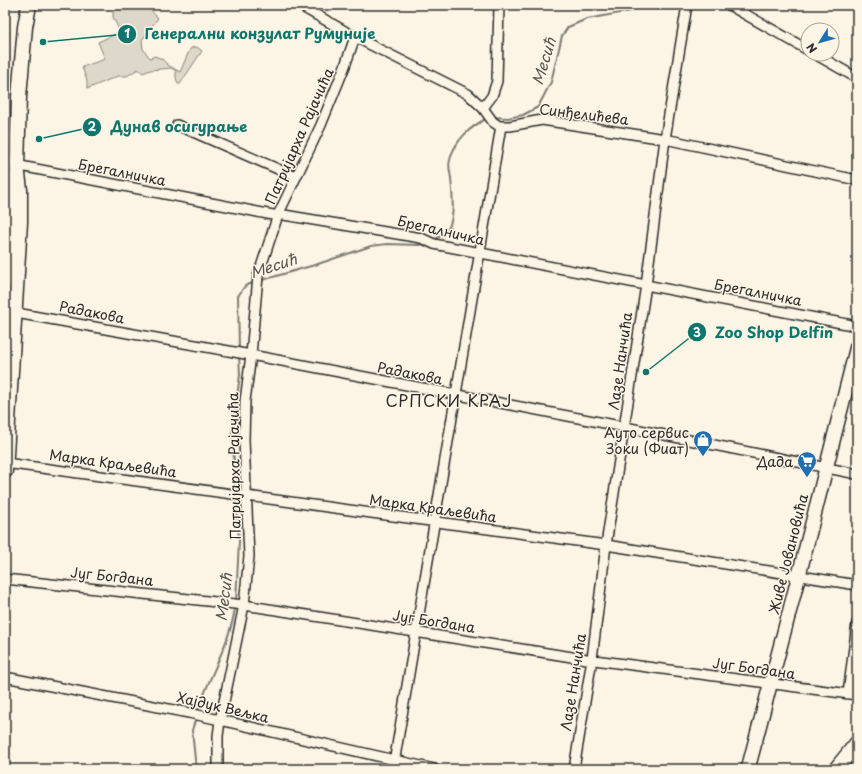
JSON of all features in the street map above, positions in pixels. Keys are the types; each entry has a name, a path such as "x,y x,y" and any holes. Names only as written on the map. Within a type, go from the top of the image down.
{"main road":[{"path":"5,280 11,196 11,164 25,27 29,5"},
{"path":"5,471 10,311 21,198 11,164"},
{"path":"836,769 857,743"}],"street":[{"path":"299,5 315,9 355,37 460,89 473,97 497,124 480,253 415,632 394,765"},
{"path":"484,110 492,96 497,81 499,5"},
{"name":"Лазе Нанчића","path":"574,769 592,659 606,546 646,285 665,139 687,5"},
{"path":"730,5 800,45"},
{"name":"Патријарха Рајачића","path":"218,769 218,736 220,721 242,604 249,556 243,495 244,413 247,355 258,276 278,215 346,66 355,37"},
{"path":"830,62 857,78"},
{"name":"Синђелићева","path":"497,124 510,126 542,120 665,139 857,180"},
{"path":"177,125 296,177"},
{"name":"Брегалничка","path":"11,164 270,215 284,215 421,238 434,244 857,326"},
{"name":"Радакова","path":"10,311 625,427 857,474"},
{"name":"Живе Јовановића","path":"748,769 857,346"},
{"name":"Марка Краљевића","path":"5,463 606,546 857,585"},
{"name":"Југ Богдана","path":"5,579 242,604 564,656 853,695"},
{"path":"853,695 857,623"},
{"name":"Хајдук Вељка","path":"5,677 189,713 394,765 434,769"}],"shaded area":[{"path":"128,5 146,5 158,18 142,40 143,49 150,58 155,56 162,59 168,65 180,72 191,48 197,47 202,51 180,84 178,84 176,78 176,71 171,68 150,70 143,73 138,69 127,76 118,76 87,89 87,81 82,67 105,59 98,42 120,32 113,17 113,12 116,9 126,9"}],"waterway":[{"name":"Месић","path":"492,117 508,118 523,115 538,107 551,82 562,36 568,27 587,19 631,11 641,5"},
{"name":"Месић","path":"433,240 444,234 451,222 453,200 449,164 452,153 459,140 464,135 475,125 488,118"},
{"name":"Месић","path":"259,281 318,264 371,246 387,244 419,245 425,243"},
{"name":"Месић","path":"239,350 238,296 245,286 255,282"},
{"name":"Месић","path":"236,491 232,432 240,375 239,355"},
{"name":"Месић","path":"236,498 239,541 236,601"},
{"name":"Месић","path":"198,712 207,686 229,635 235,608"},
{"name":"Месић","path":"196,718 192,730 196,769"}],"place":[{"name":"Генерални конзулат Румуније","path":"43,42"},
{"name":"Дунав осигурање","path":"39,139"},
{"name":"Zoo Shop Delfin","path":"646,372"},
{"name":"Ауто сервис Зоки (Фиат)","path":"703,457"},
{"name":"Дада","path":"807,478"}],"district":[{"name":"СРПСКИ КРАЈ","path":"449,400"}]}
